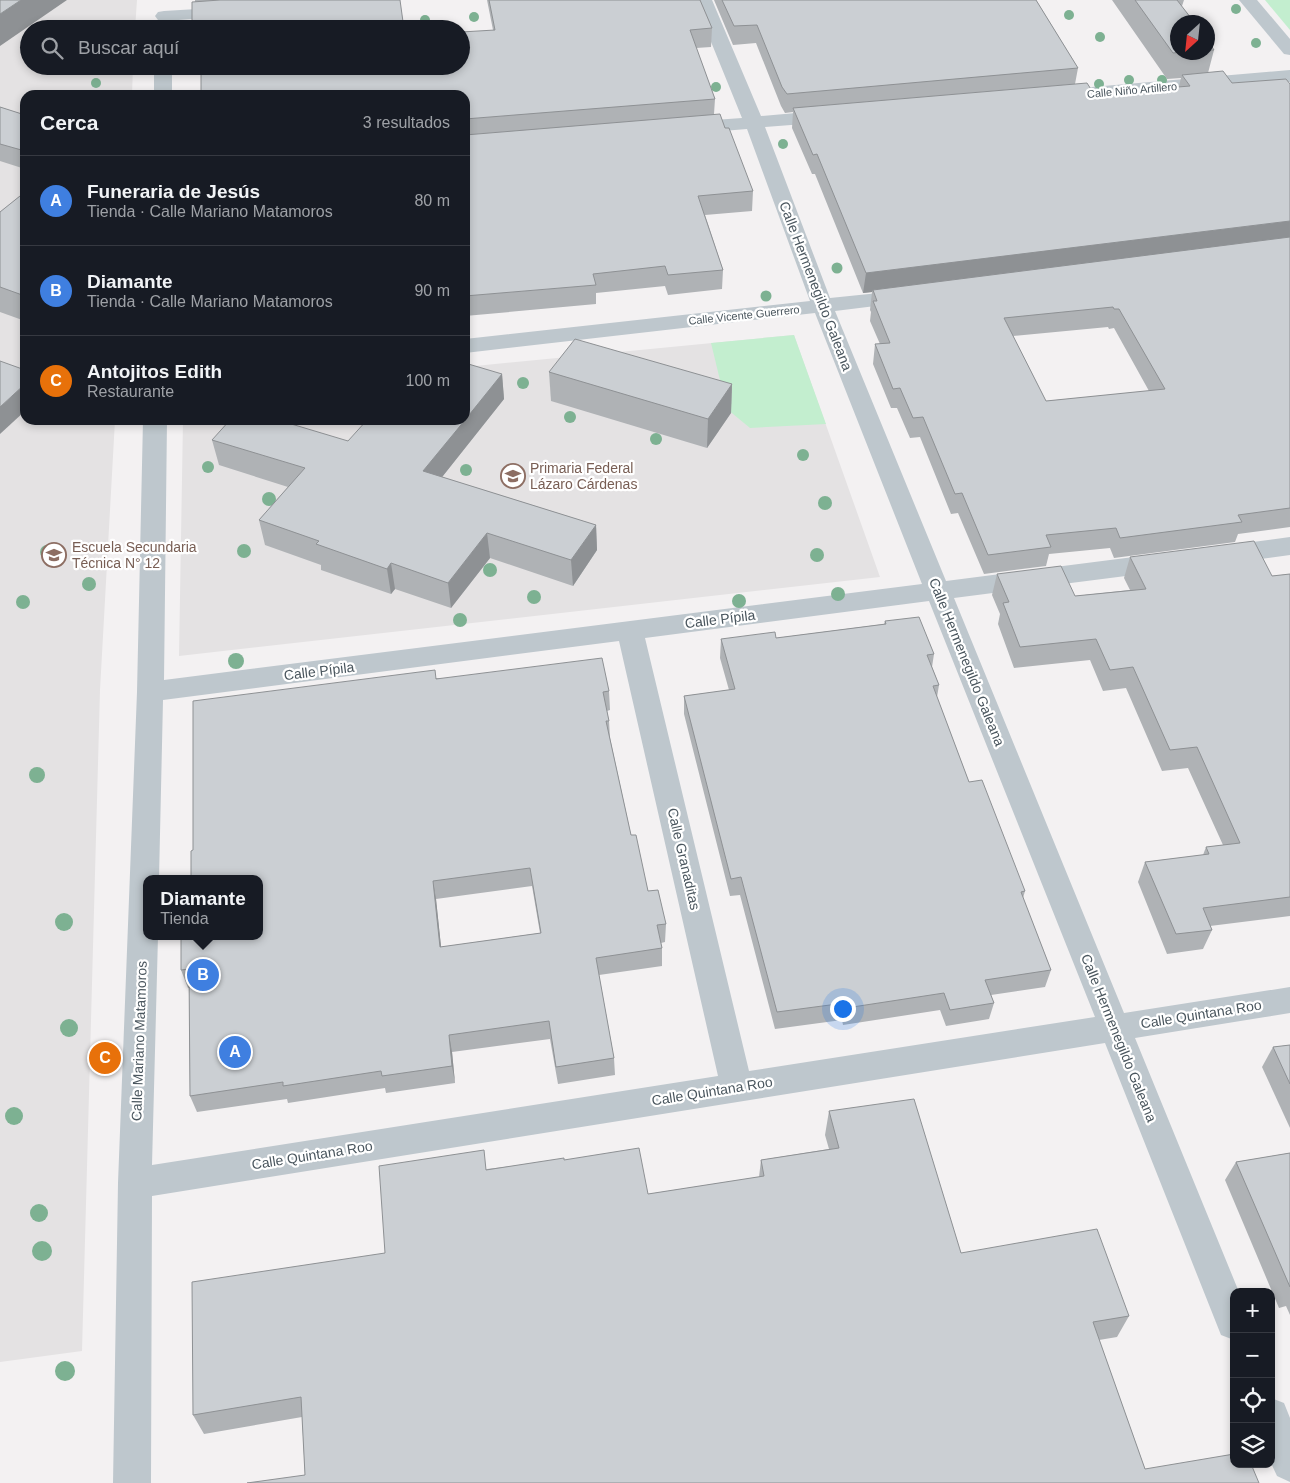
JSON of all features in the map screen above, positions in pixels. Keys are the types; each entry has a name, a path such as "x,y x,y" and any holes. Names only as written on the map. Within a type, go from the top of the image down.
{"street":[{"name":"Calle Hermenegildo Galeana","path":"703,0 754,123 823,307 1230,1313"},
{"path":"1248,0 1290,50"},
{"path":"164,15 250,10"},
{"path":"163,90 164,75"},
{"name":"Calle Niño Artillero","path":"1042,98 1290,76"},
{"path":"664,130 843,115"},
{"name":"Calle Vicente Guerrero","path":"470,345 823,307 930,293"},
{"name":"Calle Mariano Matamoros","path":"144,875 155,425"},
{"name":"Calle Pípila","path":"150,692 1290,546"},
{"name":"Calle Granaditas","path":"630,631 737,1087"},
{"name":"Calle Mariano Matamoros","path":"132,1483 135,1183 143,921"},
{"name":"Calle Quintana Roo","path":"135,1183 1290,1000"},
{"path":"1274,1423 1290,1463"}],"shaded area":[{"name":"Escuela Secundaria Técnica N° 12","path":"0,0 137,0 136,20 20,20 20,75 133,75 132,90 20,90 20,425 115,425 100,690 82,1351 0,1362"},
{"name":"Primaria Federal Lázaro Cárdenas","path":"794,335 880,577 179,656 183,425 470,425 470,367"}],"green space":[{"path":"1265,0 1290,0 1290,30"},
{"path":"794,335 826,424 750,428 727,409 711,343"}],"building":[{"path":"0,0 21,0 0,14"},
{"path":"220,0 400,0 403,20 192,20 192,2"},
{"path":"489,0 700,0 712,28 690,30 715,99 470,119 470,90 201,90 201,75 470,75 470,31 495,30"},
{"path":"722,0 1036,0 1078,68 787,94 782,87 757,25 734,26"},
{"path":"1135,0 1177,0 1189,15 1170,15 1170,49"},
{"path":"1223,71 1232,83 1286,79 1290,84 1290,221 866,273 817,154 813,155 793,108 1087,83 1094,94 1190,86 1182,75"},
{"path":"0,107 20,113 20,150 0,144"},
{"path":"720,114 725,128 729,128 753,191 698,196 723,270 668,275 665,266 593,274 596,285 470,296 470,135"},
{"path":"20,196 20,294 0,287 0,212"},
{"path":"1290,237 1290,508 1238,515 1242,522 1120,538 1116,528 1046,535 1051,547 988,555 962,493 955,494 923,417 913,418 900,388 893,389 875,344 890,343 873,301 877,301 873,290","holes":["1113,307 1114,309 1119,309 1165,389 1046,401 1004,318"]},
{"path":"575,339 732,384 708,419 549,372"},
{"path":"0,361 20,368 20,389 0,407"},
{"path":"470,364 502,374 470,414"},
{"path":"226,425 295,425 348,441 362,425 461,425 423,471 596,525 571,560 487,533 448,583 391,563 387,569 316,544 319,541 259,520 305,468 212,440"},
{"path":"1254,541 1272,576 1290,574 1290,897 1203,908 1212,930 1176,934 1145,862 1209,854 1206,847 1240,843 1197,747 1170,750 1133,667 1110,670 1096,639 1020,647 1003,603 1009,602 997,574 1061,566 1075,596 1146,589 1130,557"},
{"path":"919,617 934,654 927,655 939,685 933,686 969,782 982,780 1025,891 1021,892 1051,970 985,980 994,1003 950,1010 944,993 846,1008 845,1003 777,1012 741,877 731,879 684,696 735,689 721,639 775,632 776,638 886,624 885,621"},
{"path":"602,658 609,691 603,692 609,721 606,721 631,835 636,835 648,891 658,890 666,924 657,925 662,948 596,958 614,1058 556,1067 549,1021 449,1035 452,1066 382,1076 381,1071 283,1086 283,1082 190,1096 189,969 181,970 181,940 263,940 263,875 191,875 191,851 193,850 193,701 435,670 436,679","holes":["530,868 541,933 440,947 433,881"]},
{"path":"1290,1045 1290,1084 1273,1047"},
{"path":"914,1099 961,1253 1097,1229 1129,1316 1093,1322 1145,1469 1230,1455 1230,1468 1253,1468 1259,1483 247,1483 305,1475 301,1397 193,1415 192,1282 385,1253 379,1166 484,1150 486,1170 639,1148 648,1194 764,1176 761,1160 839,1148 829,1111"},
{"path":"1290,1153 1290,1287 1236,1162"}],"place":[{"name":"Primaria Federal Lázaro Cárdenas","path":"513,476"},
{"name":"Escuela Secundaria Técnica N° 12","path":"54,555"},
{"name":"Diamante","path":"203,975"},
{"name":"Funeraria de Jesús","path":"235,1052"},
{"name":"Antojitos Edith","path":"105,1058"}]}
